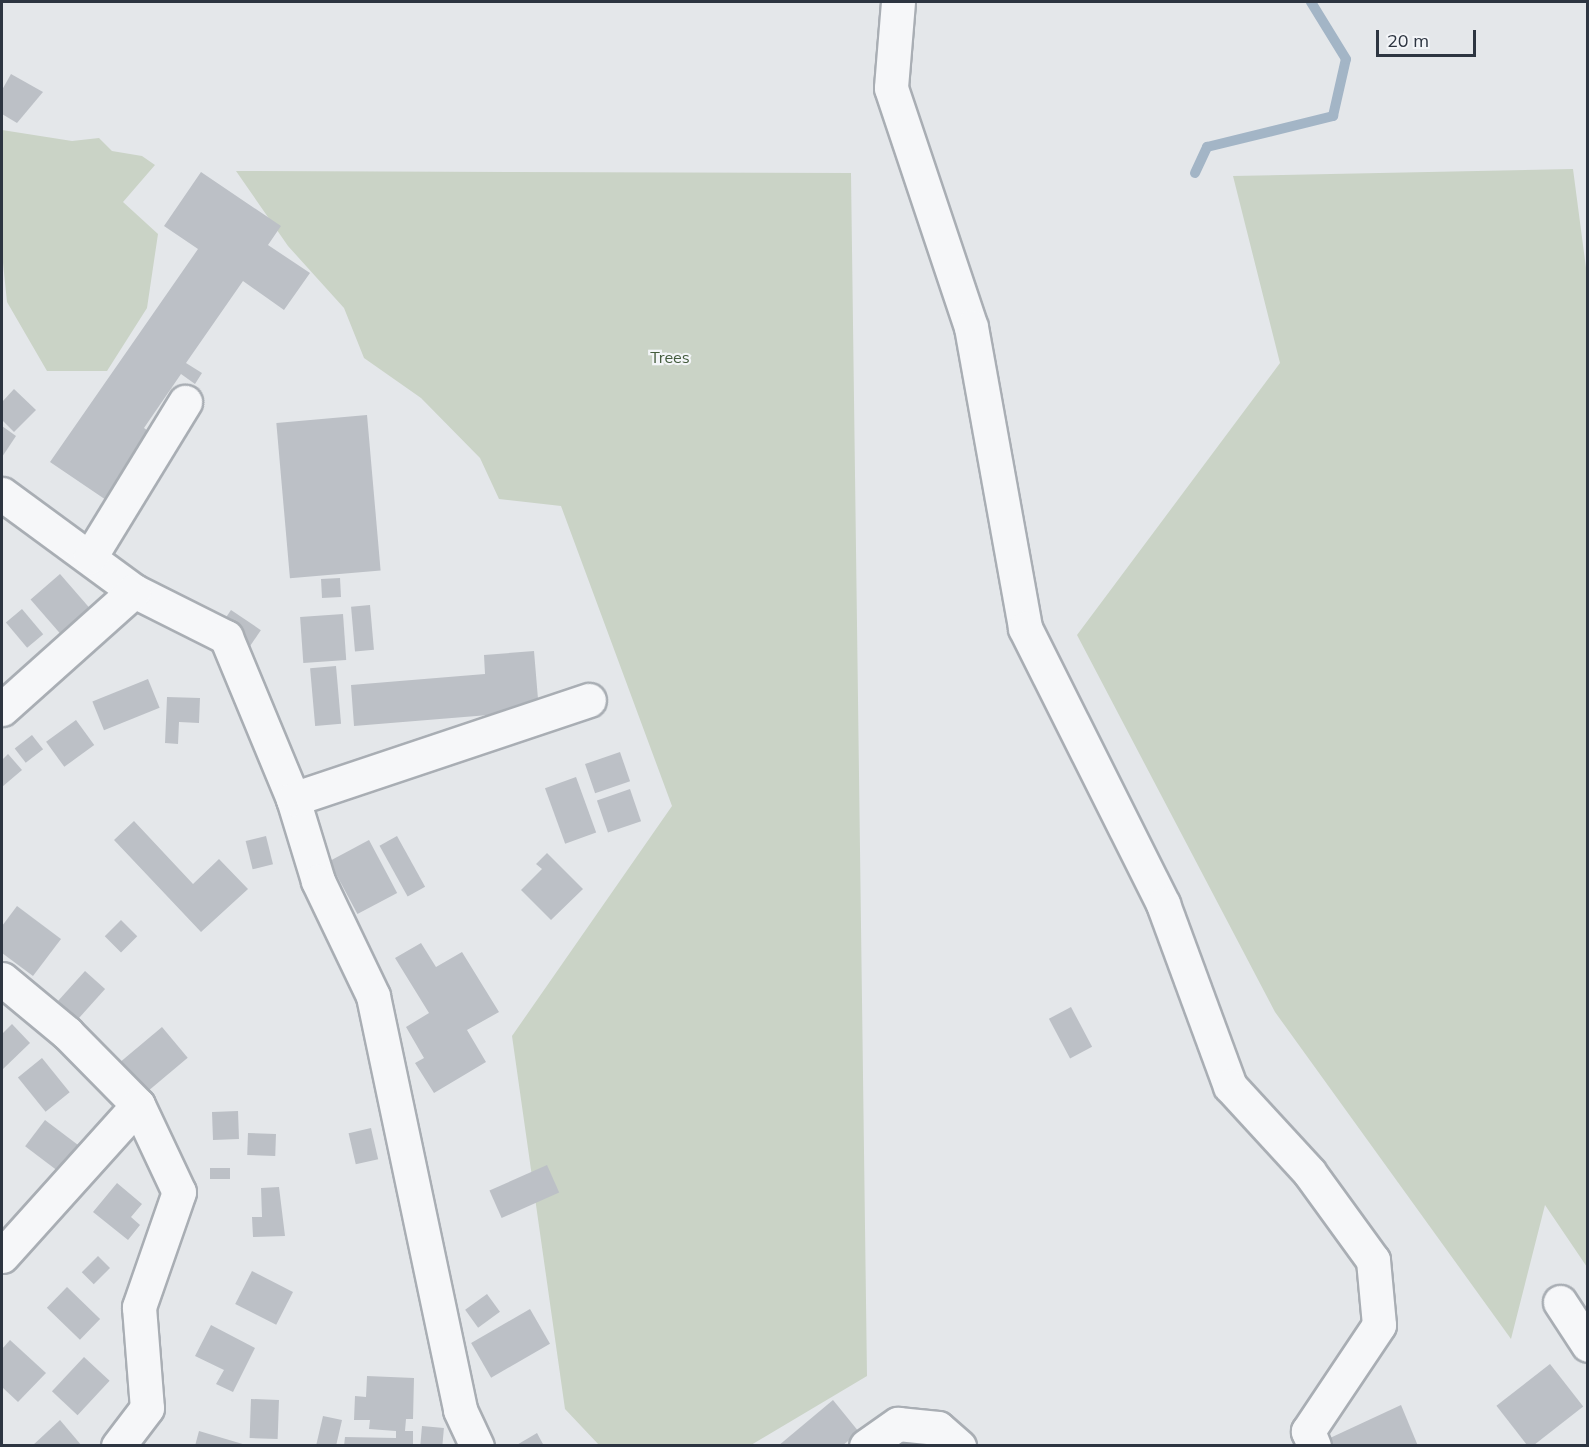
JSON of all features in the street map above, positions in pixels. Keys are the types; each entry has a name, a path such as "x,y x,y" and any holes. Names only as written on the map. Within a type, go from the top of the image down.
{"street":[{"path":"898,2 891,88 970,327 1025,628 1163,904 1230,1086 1309,1172 1373,1260 1379,1325 1308,1431 1314,1446"},
{"path":"90,557 185,402"},
{"path":"2,494 134,591 226,637 292,799 318,881 373,996 460,1410 477,1446"},
{"path":"2,709 134,591"},
{"path":"292,799 588,700"},
{"path":"2,980 67,1033 138,1105 179,1192 139,1307 147,1408 118,1446"},
{"path":"2,1256 138,1105"},
{"path":"1560,1302 1587,1345"},
{"path":"866,1446 898,1424 938,1428 959,1446"}],"green space":[{"path":"2,130 72,141 99,138 112,151 142,156 155,165 123,202 158,234 147,308 107,371 47,371 7,302 2,253"},
{"path":"1573,169 1588,283 1587,1267 1545,1205 1511,1339 1275,1012 1077,635 1280,363 1233,176"},
{"name":"Trees","path":"236,171 851,173 867,1376 751,1445 599,1445 565,1409 512,1036 672,806 561,506 499,499 480,458 421,398 364,358 344,308 288,246"}],"building":[{"path":"11,74 43,92 17,123 2,114 2,90"},
{"path":"201,172 281,226 268,245 310,273 284,310 243,281 186,363 202,373 195,384 181,374 144,428 158,438 112,504 50,462 198,249 164,226"},
{"path":"14,389 36,410 14,432 2,420 2,402"},
{"path":"367,415 381,570 290,578 276,423"},
{"path":"2,426 16,436 2,457"},
{"path":"60,574 97,617 68,643 31,600"},
{"path":"340,578 341,597 322,598 321,579"},
{"path":"370,605 374,650 355,651 351,607"},
{"path":"22,609 43,634 27,648 6,622"},
{"path":"231,610 261,630 247,651 217,631"},
{"path":"343,614 346,660 303,663 300,617"},
{"path":"534,651 539,711 354,726 351,685 485,674 484,655"},
{"path":"336,666 341,724 315,726 310,668"},
{"path":"148,679 160,708 104,730 92,701"},
{"path":"167,697 200,698 199,723 179,722 178,744 165,743"},
{"path":"76,720 94,745 64,767 46,742"},
{"path":"32,735 43,749 26,763 15,749"},
{"path":"620,752 630,781 595,793 585,764"},
{"path":"8,754 22,770 2,787 2,760"},
{"path":"576,777 596,832 565,844 545,788"},
{"path":"630,789 641,821 608,833 597,800"},
{"path":"134,821 193,884 219,859 248,889 201,932 114,840"},
{"path":"266,836 273,864 253,869 246,841"},
{"path":"397,836 425,887 408,896 380,846"},
{"path":"369,840 397,893 357,914 329,861"},
{"path":"547,853 583,889 551,920 521,890 542,869 536,864"},
{"path":"17,906 61,939 33,976 2,953 2,926"},
{"path":"121,920 137,936 121,953 105,936"},
{"path":"421,943 436,967 462,952 499,1012 467,1030 486,1062 434,1093 415,1063 424,1058 406,1027 429,1013 395,958"},
{"path":"85,971 105,989 77,1020 57,1002"},
{"path":"1071,1007 1092,1047 1070,1058 1049,1019"},
{"path":"12,1024 30,1043 2,1070 2,1034"},
{"path":"162,1027 188,1058 145,1094 119,1063"},
{"path":"42,1058 70,1092 46,1112 18,1078"},
{"path":"238,1111 239,1139 213,1140 212,1112"},
{"path":"45,1120 83,1149 63,1175 25,1146"},
{"path":"371,1128 378,1159 356,1164 349,1133"},
{"path":"248,1133 276,1134 275,1156 247,1155"},
{"path":"547,1165 559,1192 502,1218 489,1191"},
{"path":"210,1168 230,1168 230,1179 210,1179"},
{"path":"117,1183 142,1204 131,1217 140,1225 128,1240 93,1212"},
{"path":"279,1187 285,1236 253,1237 252,1217 262,1217 261,1188"},
{"path":"98,1256 110,1268 94,1284 82,1272"},
{"path":"252,1271 293,1292 276,1325 235,1304"},
{"path":"67,1287 100,1319 80,1340 47,1308"},
{"path":"487,1294 500,1312 478,1328 465,1310"},
{"path":"530,1309 550,1344 491,1378 471,1343"},
{"path":"211,1325 255,1348 233,1392 216,1384 224,1370 195,1356"},
{"path":"10,1340 46,1373 18,1402 2,1387 2,1349"},
{"path":"84,1357 110,1381 78,1415 52,1391"},
{"path":"1550,1364 1583,1407 1533,1446 1528,1446 1496,1406"},
{"path":"367,1376 414,1378 413,1419 406,1419 405,1431 413,1431 413,1446 344,1446 345,1437 396,1438 396,1431 369,1429 370,1420 354,1420 355,1396 366,1397"},
{"path":"251,1399 279,1400 278,1439 250,1438"},
{"path":"833,1400 859,1432 842,1446 778,1446"},
{"path":"1401,1405 1418,1446 1334,1446 1330,1438"},
{"path":"323,1416 342,1420 336,1446 316,1446"},
{"path":"60,1420 82,1446 32,1446"},
{"path":"422,1426 444,1428 442,1446 420,1444"},
{"path":"199,1431 246,1445 246,1446 195,1446"},
{"path":"537,1433 544,1446 515,1446"}],"waterway":[{"path":"1195,173 1207,147 1333,116 1346,59 1311,2"}]}
